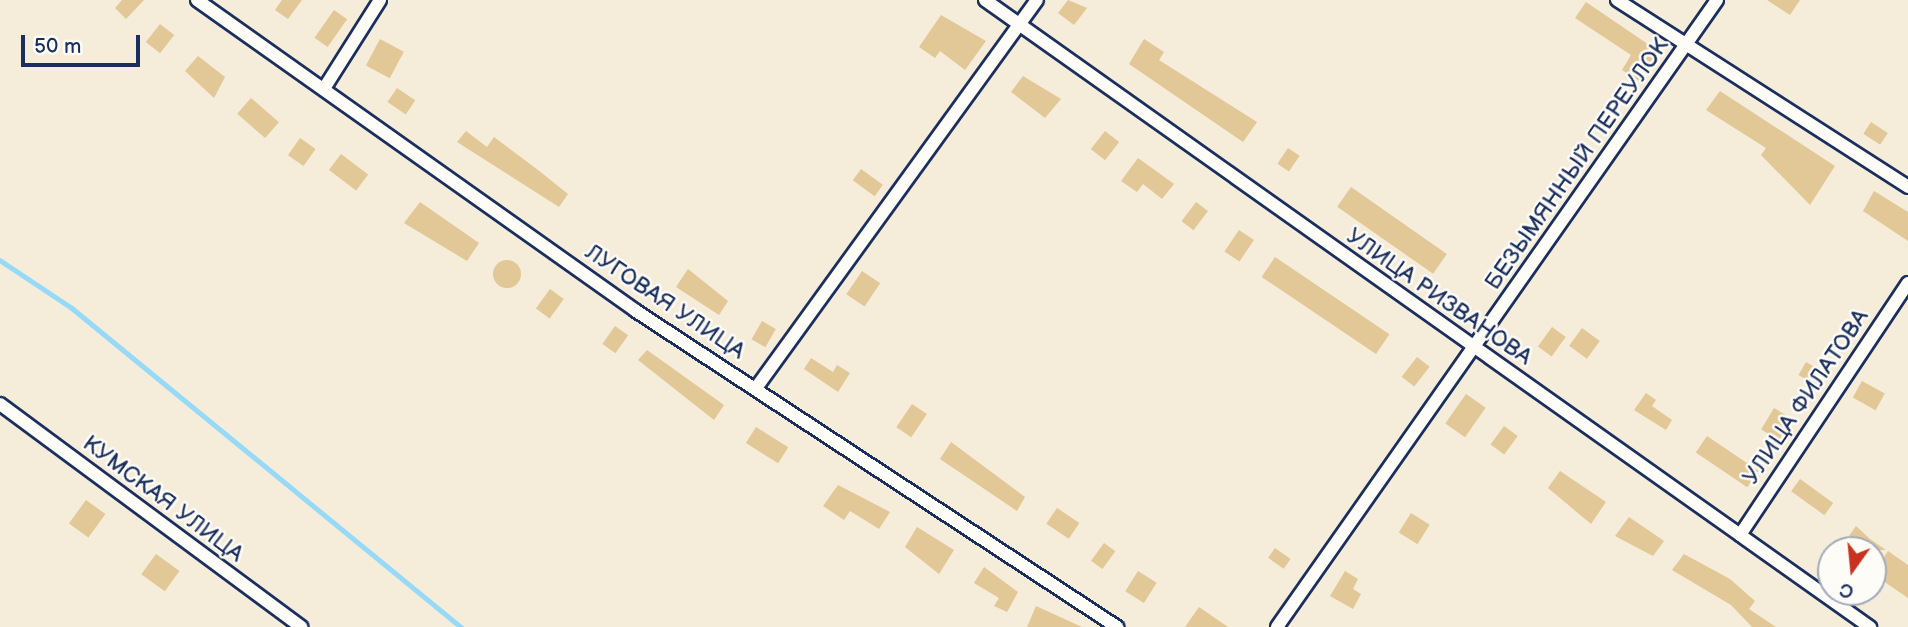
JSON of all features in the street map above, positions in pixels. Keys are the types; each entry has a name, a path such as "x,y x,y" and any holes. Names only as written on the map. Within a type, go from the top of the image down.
{"street":[{"name":"ЛУГОВАЯ УЛИЦА","path":"197,0 325,87 636,311 1117,627"},
{"path":"325,87 380,0"},
{"name":"УЛИЦА РИЗВАНОВА","path":"985,0 1870,627"},
{"path":"756,388 1037,0"},
{"path":"1617,0 1908,187"},
{"name":"БЕЗЫМЯННЫЙ ПЕРЕУЛОК","path":"1276,627 1717,0"},
{"name":"УЛИЦА ФИЛАТОВА","path":"1740,535 1908,283"},
{"name":"КУМСКАЯ УЛИЦА","path":"0,404 301,627"}],"building":[{"path":"122,0 144,0 126,19 115,8"},
{"path":"282,0 302,0 288,19 275,10"},
{"path":"1068,0 1087,8 1074,25 1058,13"},
{"path":"1767,0 1800,0 1790,15"},
{"path":"1586,2 1658,51 1639,81 1622,70 1631,55 1575,18"},
{"path":"334,10 347,19 328,47 314,38"},
{"path":"941,15 986,41 965,70 940,51 935,58 919,47"},
{"path":"160,24 174,35 160,53 146,42"},
{"path":"380,39 404,52 390,78 366,65"},
{"path":"1144,39 1164,52 1159,60 1257,122 1243,142 1129,64"},
{"path":"198,56 225,77 214,98 185,71"},
{"path":"1023,76 1061,99 1045,118 1011,92"},
{"path":"397,88 415,100 406,114 387,102"},
{"path":"1720,91 1835,166 1810,205 1761,155 1766,148 1706,110"},
{"path":"251,98 279,122 265,138 237,114"},
{"path":"1871,122 1888,133 1880,145 1863,134"},
{"path":"466,131 487,147 494,137 568,194 559,207 457,142"},
{"path":"1105,131 1119,142 1105,160 1091,149"},
{"path":"300,138 316,149 304,166 288,155"},
{"path":"1288,148 1300,156 1289,172 1277,164"},
{"path":"341,154 368,174 356,190 329,170"},
{"path":"1138,158 1174,184 1162,199 1143,184 1137,192 1121,181"},
{"path":"861,169 883,185 875,196 853,180"},
{"path":"1351,187 1447,254 1433,274 1337,207"},
{"path":"1874,191 1908,212 1908,241 1863,211"},
{"path":"420,202 479,243 467,261 404,223"},
{"path":"1196,202 1208,211 1194,230 1182,221"},
{"path":"1239,230 1254,240 1239,262 1224,252"},
{"path":"1275,257 1389,334 1376,354 1262,277"},
{"path":"507,260 517,264 521,274 517,284 507,288 497,284 493,274 497,264"},
{"path":"688,269 728,301 719,315 676,287"},
{"path":"862,271 880,283 865,307 846,294"},
{"path":"550,289 564,299 550,318 536,308"},
{"path":"762,321 776,329 765,347 752,339"},
{"path":"615,326 628,335 615,353 602,344"},
{"path":"1552,327 1566,337 1552,356 1538,346"},
{"path":"1582,328 1600,341 1587,359 1569,346"},
{"path":"647,350 724,405 714,420 638,360"},
{"path":"1417,357 1430,367 1414,387 1402,377"},
{"path":"811,358 833,372 837,365 850,373 838,392 804,369"},
{"path":"1806,362 1823,372 1816,385 1798,375"},
{"path":"1862,381 1885,394 1876,410 1853,398"},
{"path":"1646,393 1656,400 1652,406 1672,420 1666,430 1634,410"},
{"path":"1466,394 1486,408 1465,437 1445,423"},
{"path":"912,404 927,414 911,437 896,427"},
{"path":"1774,408 1792,419 1779,440 1761,429"},
{"path":"1504,426 1518,436 1504,455 1490,445"},
{"path":"756,427 788,447 778,463 746,443"},
{"path":"1707,436 1758,471 1747,487 1696,453"},
{"path":"951,442 1025,497 1017,511 940,459"},
{"path":"1560,471 1606,502 1591,524 1548,488"},
{"path":"1800,479 1833,503 1824,515 1791,491"},
{"path":"838,485 890,512 879,529 850,511 844,520 823,506"},
{"path":"86,500 105,514 88,538 69,523"},
{"path":"1057,508 1079,523 1069,539 1046,524"},
{"path":"1411,513 1430,525 1417,544 1399,533"},
{"path":"1629,517 1664,541 1653,556 1615,536"},
{"path":"1856,526 1867,536 1849,536"},
{"path":"917,527 954,550 939,574 905,547"},
{"path":"1104,543 1115,551 1102,569 1091,561"},
{"path":"1275,548 1291,559 1284,569 1268,558"},
{"path":"1887,553 1908,565 1908,598 1887,584"},
{"path":"156,554 179,571 165,591 141,574"},
{"path":"1684,554 1730,579 1755,601 1749,609 1776,627 1752,627 1731,605 1672,570"},
{"path":"984,567 1018,592 1007,612 994,606 999,598 974,583"},
{"path":"1138,571 1157,583 1144,603 1125,591"},
{"path":"1345,571 1358,579 1353,589 1361,594 1353,609 1330,596"},
{"path":"1036,606 1082,627 1027,627"},
{"path":"1199,607 1228,627 1185,627"}],"waterway":[{"path":"0,260 72,308 461,627"}]}
